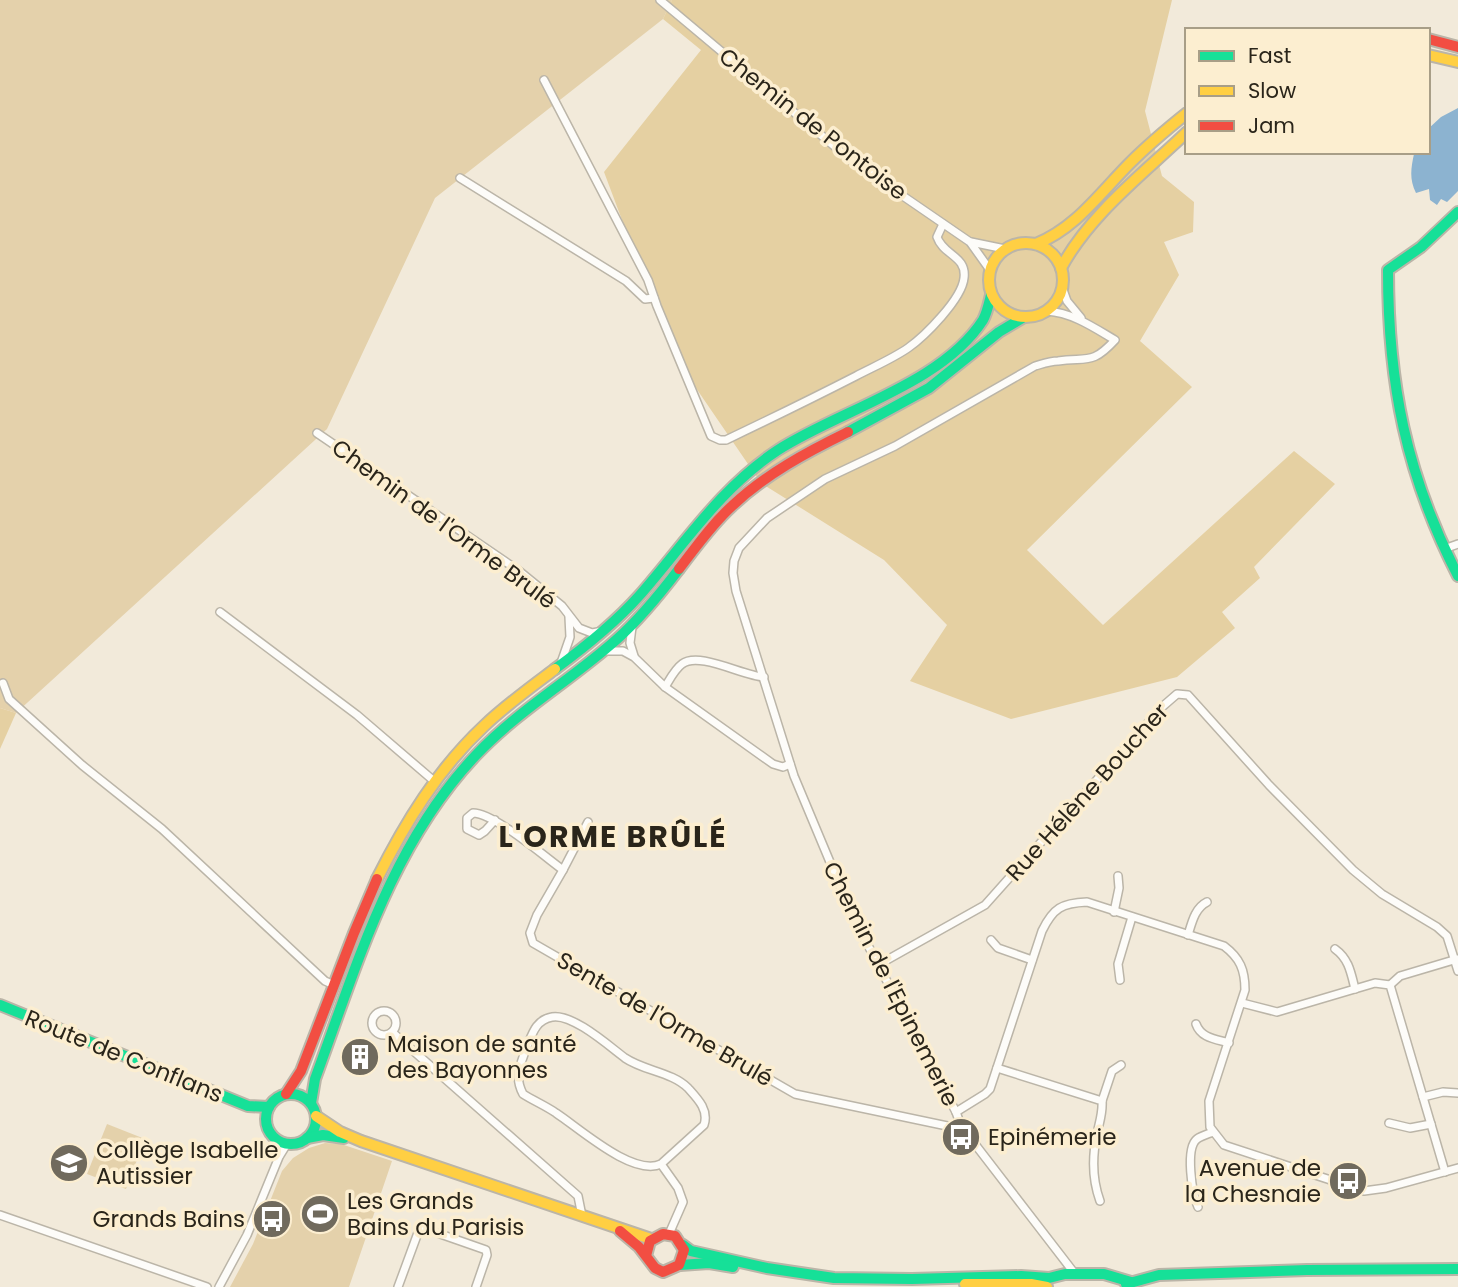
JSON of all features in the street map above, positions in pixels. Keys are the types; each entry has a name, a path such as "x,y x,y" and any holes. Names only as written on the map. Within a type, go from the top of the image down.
{"main road":[{"path":"1430,40 1458,47"},
{"path":"1430,55 1458,62"},
{"path":"1024,317 1001,330 928,389 814,447 766,478 717,522 632,626 601,653 528,707 492,739 454,781 428,816 382,901 315,1079 311,1103 316,1116 313,1132 301,1142 282,1142 273,1136 267,1124 269,1107 276,1099 286,1094 301,1071 383,862 434,781 459,751 488,721 604,631 640,593 712,505 736,482 789,443 932,369 970,337 989,310 991,295 988,283 995,258 1005,249 1020,243 1036,244 1051,239 1070,225 1142,152 1185,115"},
{"path":"1061,268 1073,246 1090,225 1185,134"},
{"path":"1458,212 1430,240 1388,271 1401,419 1415,478 1458,576"},
{"path":"991,295 1004,311 1024,317 1036,316 1055,303 1062,287 1061,268 1054,256 1036,244"},
{"name":"Route de Conflans","path":"2,1008 248,1106 269,1107"},
{"path":"286,1094 300,1096 311,1103"},
{"name":"Route de Conflans","path":"248,1106 267,1124"},
{"path":"316,1116 340,1132 361,1141 651,1239"},
{"path":"307,1138 323,1135 361,1141"},
{"path":"617,1228 646,1256"},
{"path":"1043,1286 989,1283 813,1276 691,1251 669,1234 663,1233 647,1244 648,1263 658,1271 671,1271 680,1265 723,1265 789,1278 833,1283 989,1283 1056,1280 1075,1274 1104,1273 1116,1284 1159,1275 1458,1269"},
{"path":"680,1265 684,1255 683,1245"}],"street":[{"name":"Chemin de Pontoise","path":"660,0 852,161 970,242 990,270"},
{"path":"544,80 648,279 711,436 720,440 726,440 907,349 926,334 956,298 964,281 964,265 940,245 937,237 943,224"},
{"path":"460,178 626,281 645,299 654,298"},
{"name":"Chemin de Pontoise","path":"970,242 1005,249"},
{"path":"1062,287 1067,301 1084,321"},
{"path":"1047,311 1063,313 1084,321"},
{"name":"Chemin de l'Epinemerie","path":"1075,1274 961,1126 853,917 790,764 736,592 733,572 739,548 767,518 825,479 895,446 1035,366 1058,360 1086,360 1101,355 1115,340 1084,321"},
{"name":"Chemin de l'Orme Brulé","path":"317,433 519,571 562,606 583,631 604,631"},
{"path":"1444,549 1458,544"},
{"path":"220,612 357,715 434,781"},
{"name":"Chemin de l'Orme Brulé","path":"561,664 570,637 569,617"},
{"path":"632,626 630,643 634,657"},
{"path":"601,653 618,650 634,657 665,687 773,764 783,767 790,764"},
{"path":"665,687 681,664 700,659 755,677 764,677"},
{"path":"3,683 9,699 82,765 162,829 324,981 334,985"},
{"name":"Rue Hélène Boucher","path":"878,965 985,905 1163,707 1177,694 1184,693 1353,870 1382,894 1437,927 1447,936 1456,960"},
{"path":"495,820 564,870 588,822"},
{"name":"Sente de l'Orme Brulé","path":"564,870 537,915 530,933 533,943 795,1094 952,1127 961,1126"},
{"path":"1114,912 1119,888 1118,876"},
{"path":"1188,934 1196,912 1206,901"},
{"path":"956,1112 990,1089 1047,919 1061,906 1087,902 1224,946 1240,961 1245,975 1242,1003 1209,1101 1208,1117 1213,1132 1224,1145 1364,1191 1386,1188 1458,1168"},
{"path":"1120,980 1118,964 1132,917"},
{"path":"991,940 998,948 1032,960"},
{"path":"1335,949 1345,957 1355,989"},
{"path":"1390,985 1400,975 1456,960 1458,971"},
{"path":"1242,1003 1277,1012 1375,983 1390,985"},
{"path":"1390,985 1445,1172"},
{"path":"549,1017 561,1017 585,1029 637,1065 687,1088 705,1111 704,1125 661,1164 651,1167 605,1148 523,1094 517,1078 518,1070 536,1026 549,1017"},
{"path":"1196,1024 1199,1031 1206,1036 1229,1043"},
{"path":"392,1032 578,1196 582,1216"},
{"path":"1100,1202 1094,1183 1094,1149 1103,1111 1102,1101 1112,1070 1121,1065"},
{"path":"997,1068 1102,1101"},
{"path":"1423,1097 1443,1092 1458,1093"},
{"path":"1389,1124 1410,1128 1431,1124"},
{"path":"1198,1207 1191,1183 1192,1145 1197,1138 1213,1132"},
{"path":"219,1287 247,1236 279,1157 282,1142"},
{"path":"661,1164 678,1188 683,1202 669,1234"},
{"path":"0,1215 207,1287"},
{"path":"398,1287 419,1230 423,1228 485,1250 487,1255 476,1287"},
{"name":"Chemin de l'Epinemerie","path":"1056,1280 1062,1269 1057,1253"}],"shaded area":[{"path":"0,0 672,0 663,19 435,198 327,429 16,713 0,708"},
{"path":"672,0 1172,0 1145,111 1162,176 1194,202 1193,232 1164,242 1179,275 1140,341 1192,387 1027,550 1103,625 1294,451 1335,484 1254,567 1260,578 1222,612 1235,628 1177,677 1011,719 910,681 947,625 884,560 761,483 672,353 604,172 701,50 663,19"},
{"path":"0,708 16,713 0,749"},
{"path":"107,1124 145,1139 126,1189 87,1174"},
{"name":"Les Grands Bains du Parisis","path":"325,1143 341,1144 392,1161 349,1287 230,1287 253,1244 282,1171 293,1158 309,1148"}],"water":[{"path":"1458,108 1458,191 1447,202 1441,199 1437,205 1430,200 1429,189 1416,193 1411,174 1414,154 1430,154 1430,127 1441,117"}],"traffic: fast":[{"path":"1458,212 1421,247 1388,270 1392,352 1404,427 1425,501 1458,576"},
{"path":"555,669 599,635 629,606 720,499 757,465 803,436 888,394 942,362 965,342 983,320 991,295"},
{"path":"848,432 929,388 999,332 1024,317"},
{"path":"311,1103 315,1079 379,908 421,827 447,789 493,738 625,632 679,569"},
{"path":"0,1005 248,1106 269,1107"},
{"path":"291,1094 309,1101 316,1119 309,1137 291,1144 273,1137 266,1119 273,1101 291,1094"},
{"path":"307,1138 323,1135 344,1138"},
{"path":"683,1245 691,1251 767,1268 834,1278 1049,1278 1065,1274 1104,1274 1131,1282"},
{"path":"680,1265 709,1263 733,1267"},
{"path":"1126,1284 1159,1275 1458,1269"}],"traffic: slow":[{"path":"1430,55 1458,62"},
{"path":"1036,244 1063,229 1087,209 1137,156 1185,115"},
{"path":"1061,268 1073,248 1102,212 1185,134"},
{"path":"1019,243 1033,243 1047,249 1057,259 1063,280 1057,301 1047,311 1033,317 1019,317 1005,311 995,301 989,287 989,273 995,259 1005,249 1019,243"},
{"path":"377,879 411,817 452,760 492,718 555,669"},
{"path":"316,1116 340,1132 361,1141 651,1239"},
{"path":"965,1284 1031,1284 1047,1287"}],"traffic: jam":[{"path":"1430,40 1458,47"},
{"path":"679,569 718,520 745,494 787,464 848,432"},
{"path":"286,1094 301,1071 377,879"},
{"path":"620,1231 639,1247 655,1268 663,1272 679,1265 684,1250 675,1236 663,1234 650,1241 646,1256"}],"place":[{"name":"Maison de santé des Bayonnes","path":"360,1057"},
{"name":"Epinémerie","path":"961,1137"},
{"name":"Collège Isabelle Autissier","path":"69,1163"},
{"name":"Avenue de la Chesnaie","path":"1348,1181"},
{"name":"Les Grands Bains du Parisis","path":"320,1214"},
{"name":"Grands Bains","path":"272,1219"}],"district":[{"name":"L'ORME BRÛLÉ","path":"613,837"}]}
